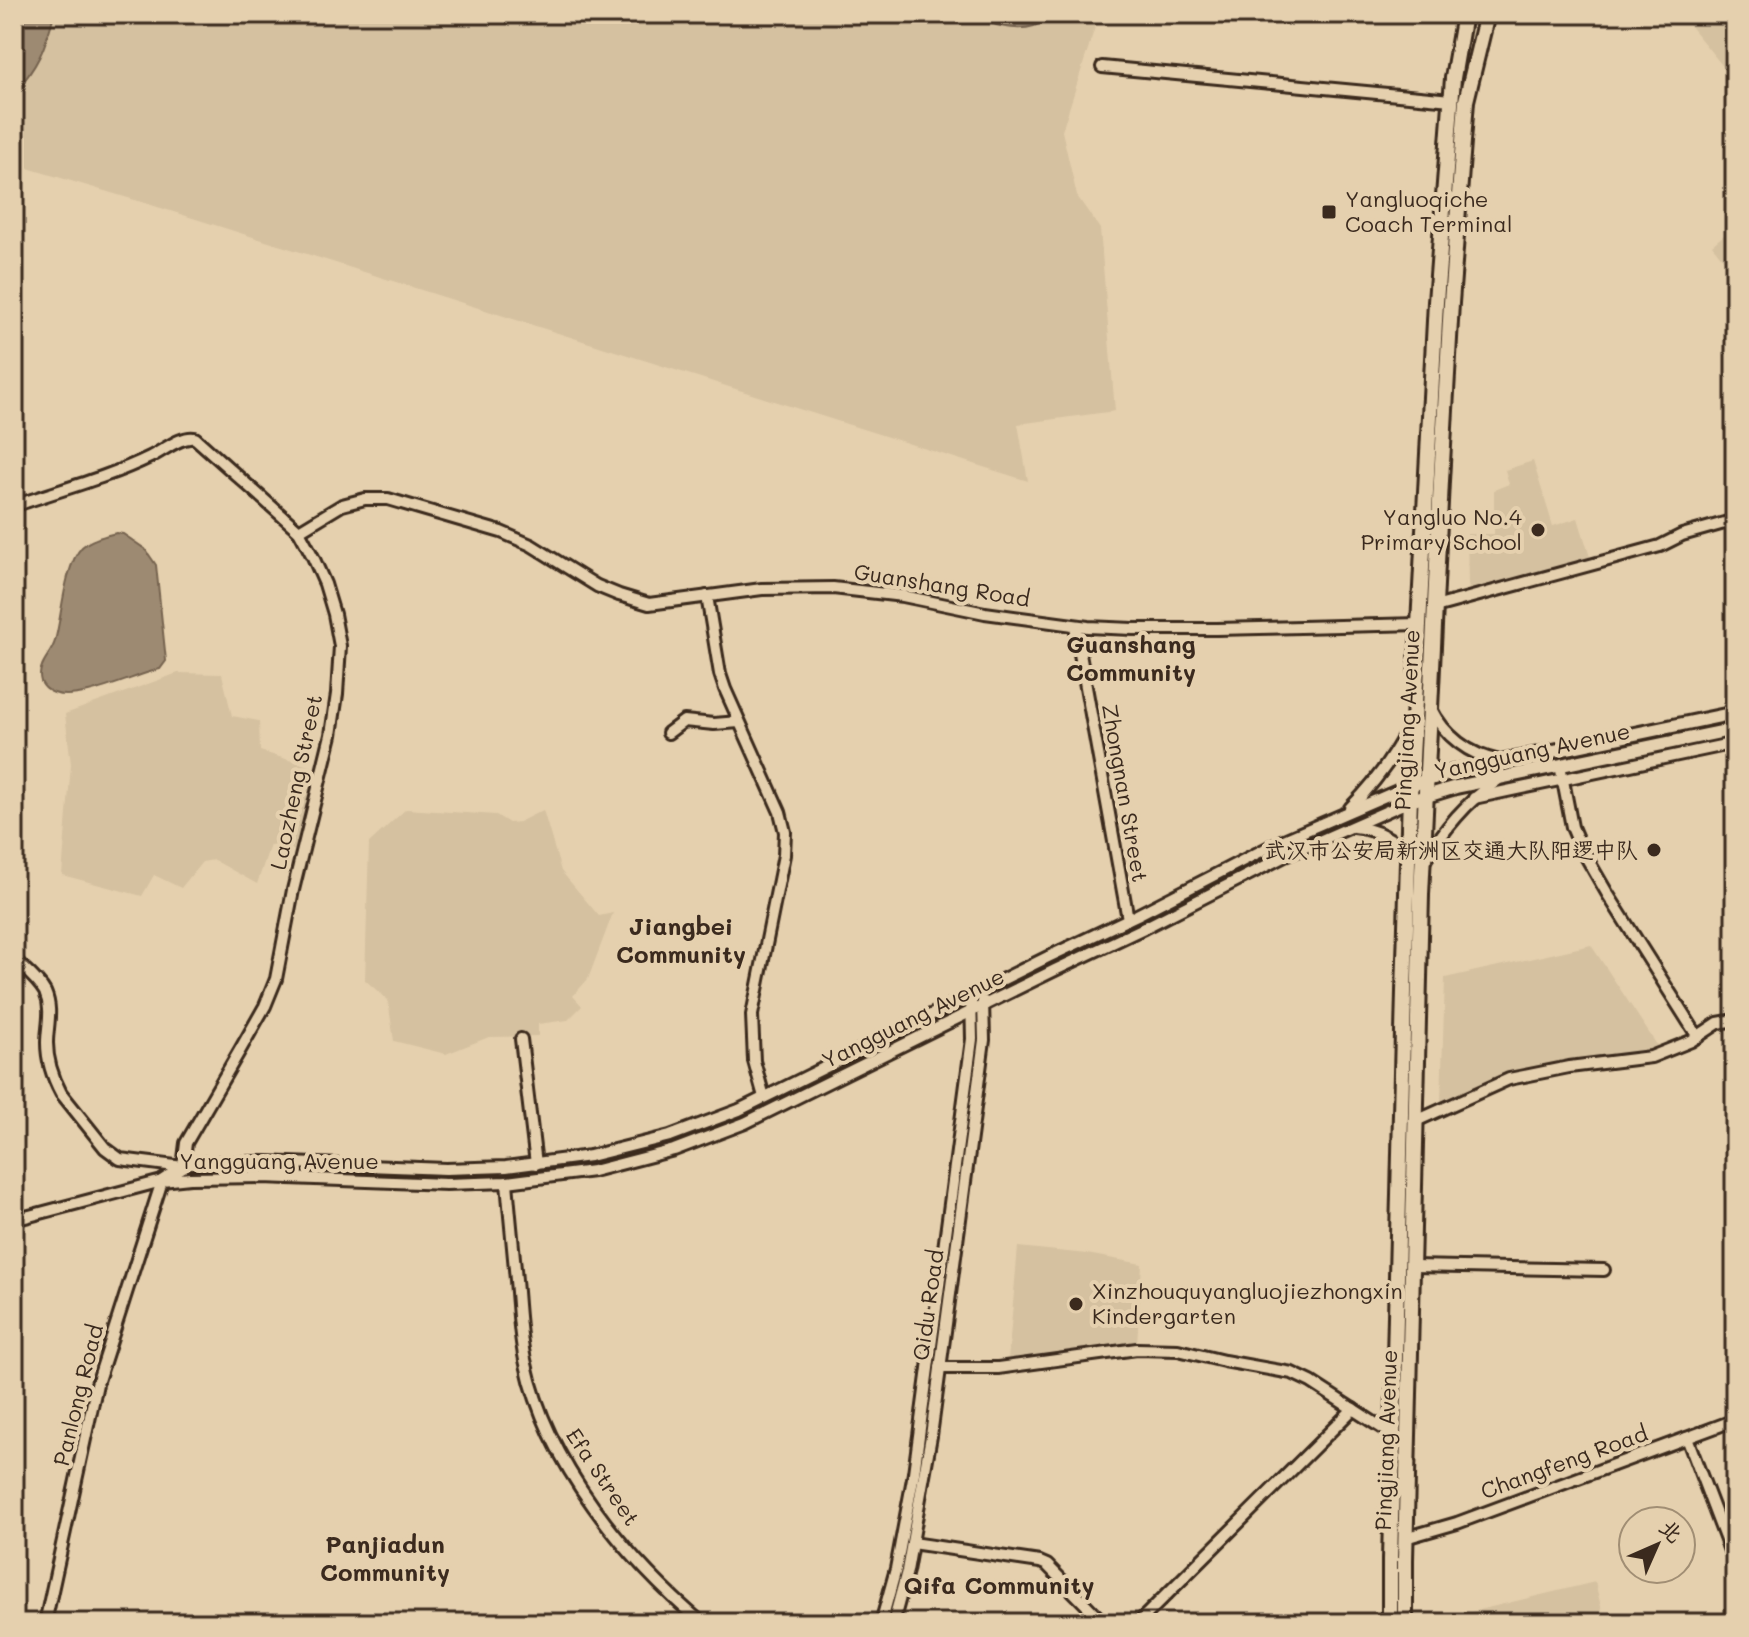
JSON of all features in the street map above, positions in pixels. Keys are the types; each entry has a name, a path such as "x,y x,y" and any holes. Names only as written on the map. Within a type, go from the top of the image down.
{"highway":[{"name":"Pingjiang Avenue","path":"1390,1623 1410,801 1436,302 1451,100 1464,14"},
{"name":"Pingjiang Avenue","path":"1405,1623 1425,795 1450,318 1466,101 1487,14"}],"main road":[{"name":"Yangguang Avenue","path":"1411,785 1506,761 1735,713"},
{"name":"Yangguang Avenue","path":"1410,801 1501,778 1735,729"}],"street":[{"path":"1102,67 1451,100"},
{"name":"Laozheng Street","path":"14,506 134,464 190,436 299,531 320,570 338,630 337,694 331,735 293,890 276,979 253,1028 186,1143 183,1167"},
{"name":"Guanshang Road","path":"299,531 342,505 365,499 388,499 513,536 597,586 649,604 762,589 833,588 903,596 985,613 1075,626 1217,629 1419,624"},
{"path":"1435,607 1660,546 1682,535 1735,520"},
{"path":"707,596 720,674 780,812 785,832 784,855 752,1015 754,1061 764,1097"},
{"name":"Zhongnan Street","path":"1075,626 1128,919"},
{"path":"1430,705 1446,731 1461,745 1487,758 1506,761"},
{"path":"1345,813 1381,772 1400,744 1414,715"},
{"path":"668,733 684,721 714,724 739,722"},
{"path":"1474,798 1735,743"},
{"path":"1560,765 1572,827 1581,848 1698,1037"},
{"path":"1423,863 1452,821 1474,798 1501,778"},
{"name":"Yangguang Avenue","path":"162,1181 189,1163 491,1168 590,1156 670,1136 764,1097 1279,842 1411,785"},
{"name":"Yangguang Avenue","path":"162,1181 263,1177 446,1184 507,1182 593,1171 701,1142 1144,928 1285,856 1410,801"},
{"path":"1352,826 1382,834 1408,854"},
{"path":"14,959 37,981 46,995 50,1014 47,1050 53,1075 61,1093 96,1137 120,1159 183,1167"},
{"name":"Qidu Road","path":"893,1623 927,1462 984,1040 983,989"},
{"name":"Qidu Road","path":"881,1623 896,1569 920,1434 972,1039 971,995"},
{"path":"1416,1121 1509,1079 1569,1067 1651,1057 1691,1041 1718,1023 1735,1020"},
{"path":"521,1039 536,1164"},
{"path":"14,1220 162,1181"},
{"name":"Panlong Road","path":"45,1623 97,1384 162,1181"},
{"name":"Efa Street","path":"507,1182 522,1345 529,1381 542,1418 561,1456 603,1519 638,1561 702,1623"},
{"path":"1413,1266 1604,1270"},
{"path":"940,1368 998,1368 1164,1348 1292,1373 1393,1435"},
{"path":"1138,1623 1353,1409"},
{"name":"Changfeng Road","path":"1405,1538 1457,1523 1735,1420"},
{"path":"1687,1438 1735,1564"},
{"path":"912,1543 1040,1562 1047,1565 1104,1623"}],"shaded area":[{"path":"14,14 1105,14 1095,27 1062,131 1077,196 1100,229 1115,411 1018,424 1028,481 14,164"},
{"path":"14,14 54,14 40,56 14,93"},
{"path":"978,14 1049,14 1036,25 1020,28 996,25"},
{"path":"1680,14 1735,14 1735,81"},
{"path":"1735,226 1735,274 1712,245"},
{"name":"Yangluo No.4 Primary School","path":"1533,461 1553,526 1578,518 1590,557 1470,593 1467,534 1494,534 1494,490 1509,484 1505,470"},
{"path":"116,533 123,534 145,549 156,565 166,661 160,669 91,691 64,695 54,693 42,684 41,670 55,641 71,566 86,544"},
{"path":"178,673 222,674 232,716 259,721 260,751 318,769 298,851 270,845 257,884 214,860 202,862 181,888 154,875 142,896 62,875 71,764 65,714"},
{"path":"406,809 496,815 509,823 519,822 543,810 561,871 599,916 613,913 588,979 573,996 582,1006 568,1020 538,1024 538,1036 489,1037 446,1054 394,1041 388,1000 365,980 369,843"},
{"path":"1591,945 1659,1048 1514,1071 1441,1101 1445,978"},
{"name":"Xinzhouquyangluojiezhongxin Kindergarten","path":"1018,1247 1087,1254 1142,1264 1137,1344 1008,1360"},
{"path":"1595,1582 1605,1623 1433,1623 1433,1621"}],"place":[{"name":"Yangluoqiche Coach Terminal","path":"1329,212"},
{"name":"Yangluo No.4 Primary School","path":"1538,530"},
{"name":"武汉市公安局新洲区交通大队阳逻中队","path":"1654,850"},
{"name":"Xinzhouquyangluojiezhongxin Kindergarten","path":"1076,1304"}],"district":[{"name":"Guanshang Community","path":"1131,659"},
{"name":"Jiangbei Community","path":"681,941"},
{"name":"Panjiadun Community","path":"385,1559"},
{"name":"Qifa Community","path":"999,1586"}]}
